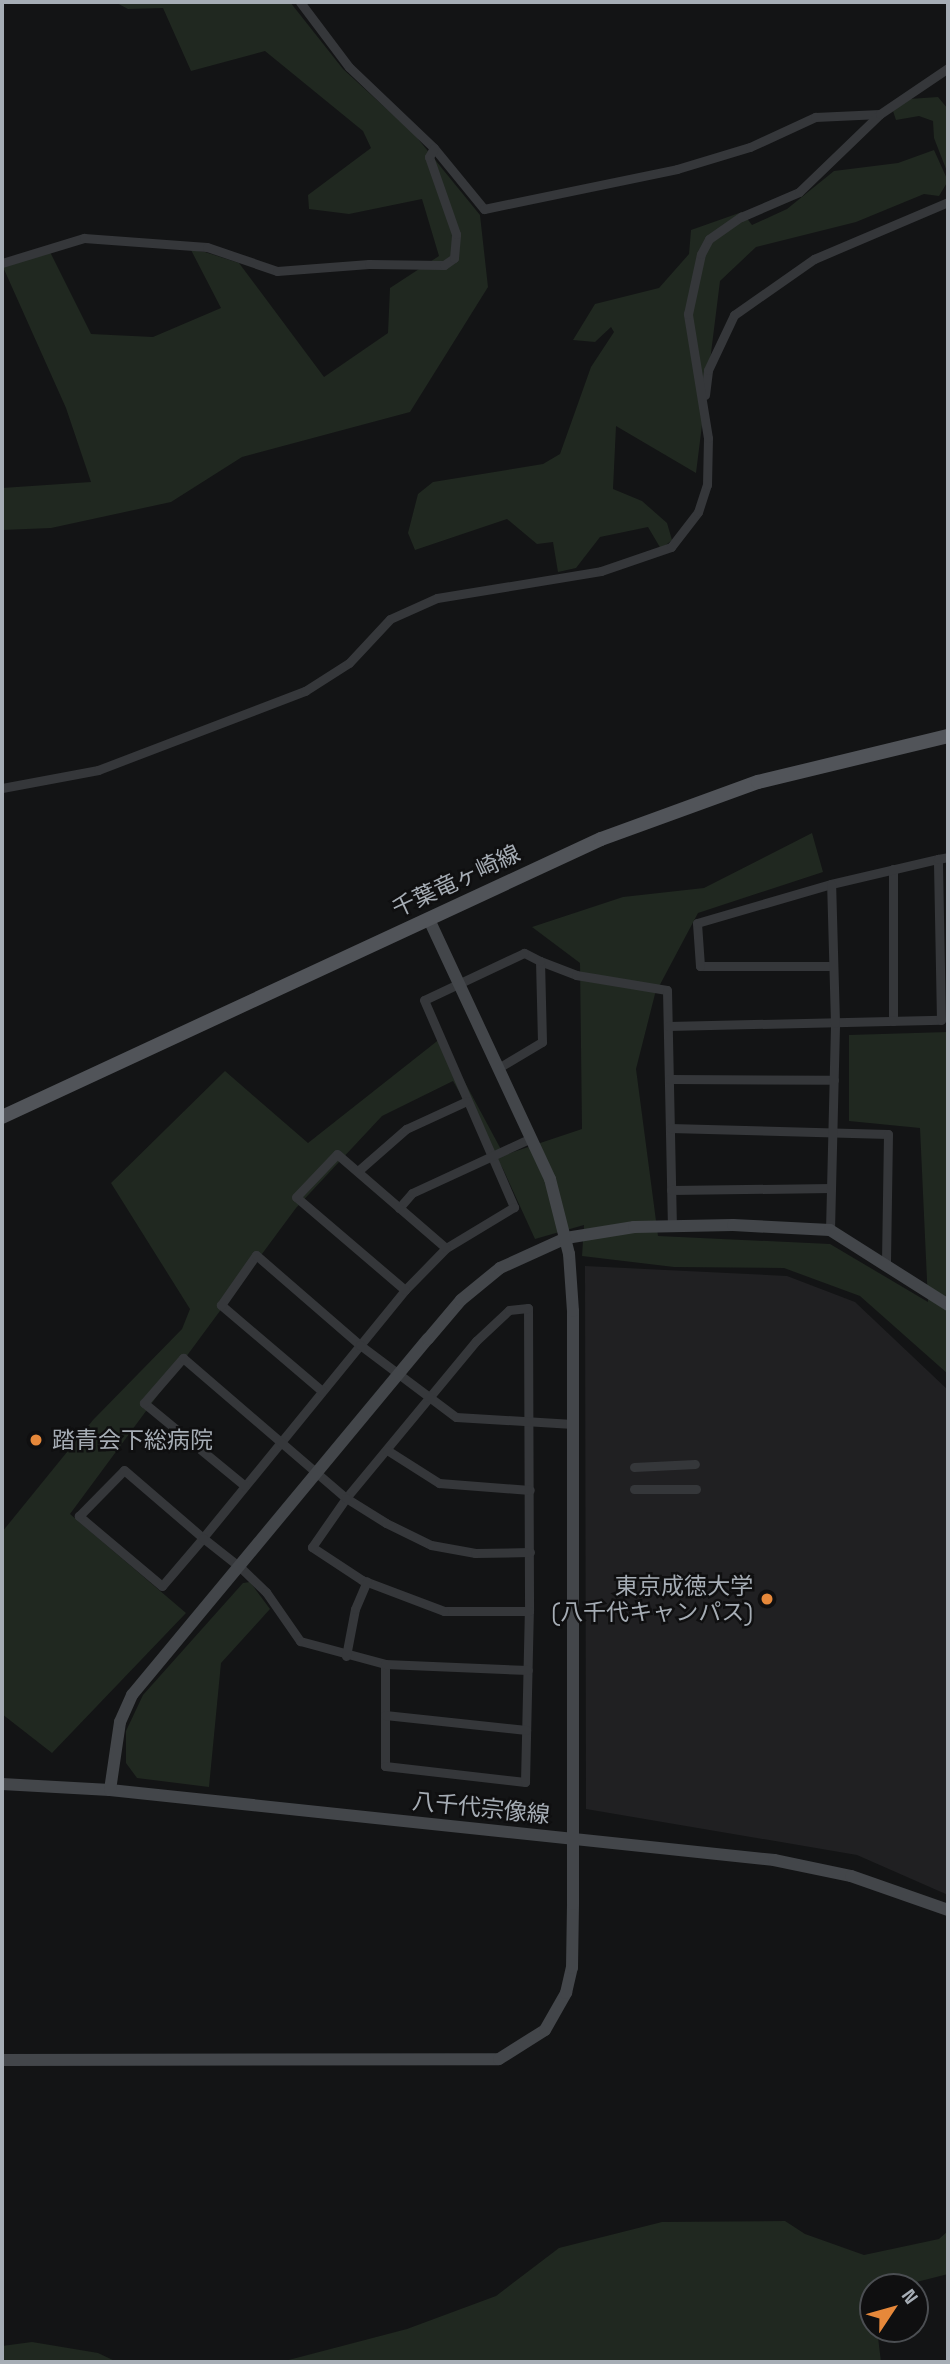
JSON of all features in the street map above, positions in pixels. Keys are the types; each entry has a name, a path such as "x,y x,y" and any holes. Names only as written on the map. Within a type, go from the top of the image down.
{"main road":[{"name":"千葉竜ヶ崎線","path":"2,1117 601,839 715,796 833,761 948,736"}],"street":[{"path":"300,2 349,67 434,148 474,202 494,210 677,169 750,148 815,117 880,114"},
{"path":"2,788 98,770 306,691 348,663 390,619 437,598 601,572 671,547 698,512 707,485 703,407 688,314 701,254 709,239 741,217 799,192 880,114 948,68"},
{"path":"2,263 84,238 207,247 277,271 369,264 444,265 454,258 456,234 429,157 434,148"},
{"path":"703,407 708,370 734,315 814,259 948,202"},
{"path":"668,1026 941,1020 944,990 943,858 831,884 697,923 701,966 833,966"},
{"path":"893,869 893,1021"},
{"path":"830,1230 835,1023 831,884"},
{"path":"2,2060 499,2059 545,2030 566,1993 572,1968 573,1424 572,1289 566,1238 550,1179 429,919"},
{"path":"528,1670 385,1664 346,1656 300,1641 266,1592 241,1568 203,1538 124,1470 79,1516 162,1586 203,1538 405,1290 446,1248 514,1207 424,1000 524,953 576,975 667,990 672,1226"},
{"path":"500,1067 542,1042 540,961"},
{"path":"669,1079 834,1080"},
{"path":"358,1171 406,1129 467,1101"},
{"path":"670,1128 888,1134 886,1266"},
{"path":"399,1208 412,1193 491,1154 531,1138"},
{"path":"405,1290 296,1197 337,1154 446,1248"},
{"path":"671,1190 831,1188"},
{"path":"110,1790 120,1722 132,1695 241,1568 318,1471 477,1286 530,1251 566,1238 672,1226 830,1230 948,1305"},
{"path":"322,1391 221,1305 256,1255 399,1377 456,1417 573,1424"},
{"path":"385,1664 384,1766 525,1782 528,1670 529,1611 530,1552 531,1422 528,1308 509,1310 476,1341 346,1497 312,1547 366,1581 444,1611 529,1611"},
{"path":"245,1486 144,1403 183,1358 346,1497 431,1545 475,1553 530,1552"},
{"path":"387,1450 439,1483 530,1490"},
{"path":"634,1467 695,1464"},
{"path":"634,1489 696,1489"},
{"path":"346,1656 355,1609 366,1581"},
{"path":"385,1715 526,1730"},
{"name":"八千代宗像線","path":"2,1784 110,1790 817,1867 948,1910"}],"shaded area":[{"path":"115,2 290,2 343,69 414,134 480,215 488,287 410,412 242,457 171,502 51,528 2,530 2,488 91,482 66,408 3,267 50,252 91,334 153,337 221,308 191,250 239,263 324,377 388,333 390,288 439,256 422,199 349,214 309,209 308,195 371,148 363,131 265,51 191,71 163,8 128,9"},
{"path":"938,97 948,109 948,174 934,138 933,121 919,116 896,120 893,111 909,99"},
{"path":"934,150 948,181 939,196 924,194 856,222 756,247 720,281 696,473 616,426 613,489 642,501 667,523 672,540 661,549 648,527 600,537 576,568 558,572 553,542 537,544 507,519 415,550 408,533 418,494 433,482 543,464 560,454 591,367 614,332 611,327 595,342 573,340 595,304 659,288 689,254 691,230 742,212 752,225 787,209 834,171 898,163"},
{"path":"812,833 823,872 698,913 655,994 636,1069 658,1236 830,1244 928,1302 920,1128 849,1121 849,1035 948,1032 948,1374 860,1296 784,1268 674,1267 582,1256 584,1225 535,1239 503,1169 453,1081 382,1116 296,1208 70,1514 186,1613 52,1753 2,1714 2,1532 93,1420 182,1329 190,1309 111,1183 225,1071 308,1143 441,1038 504,1155 582,1129 580,963 532,927 623,897 704,888"},
{"name":"東京成徳大学 (八千代キャンパス)","path":"585,1266 787,1276 855,1302 948,1390 948,1895 857,1855 586,1809"},
{"path":"250,1582 270,1609 221,1663 209,1787 137,1778 126,1763 126,1731 143,1695 243,1583"},
{"path":"785,2221 805,2234 864,2255 939,2239 948,2231 948,2274 929,2279 929,2273 859,2273 859,2343 879,2343 881,2362 281,2362 407,2329 496,2296 559,2248 662,2222"},
{"path":"32,2342 98,2353 117,2362 2,2362 2,2346"}],"place":[{"name":"踏青会下総病院","path":"36,1440"},
{"name":"東京成徳大学 (八千代キャンパス)","path":"767,1599"}]}
